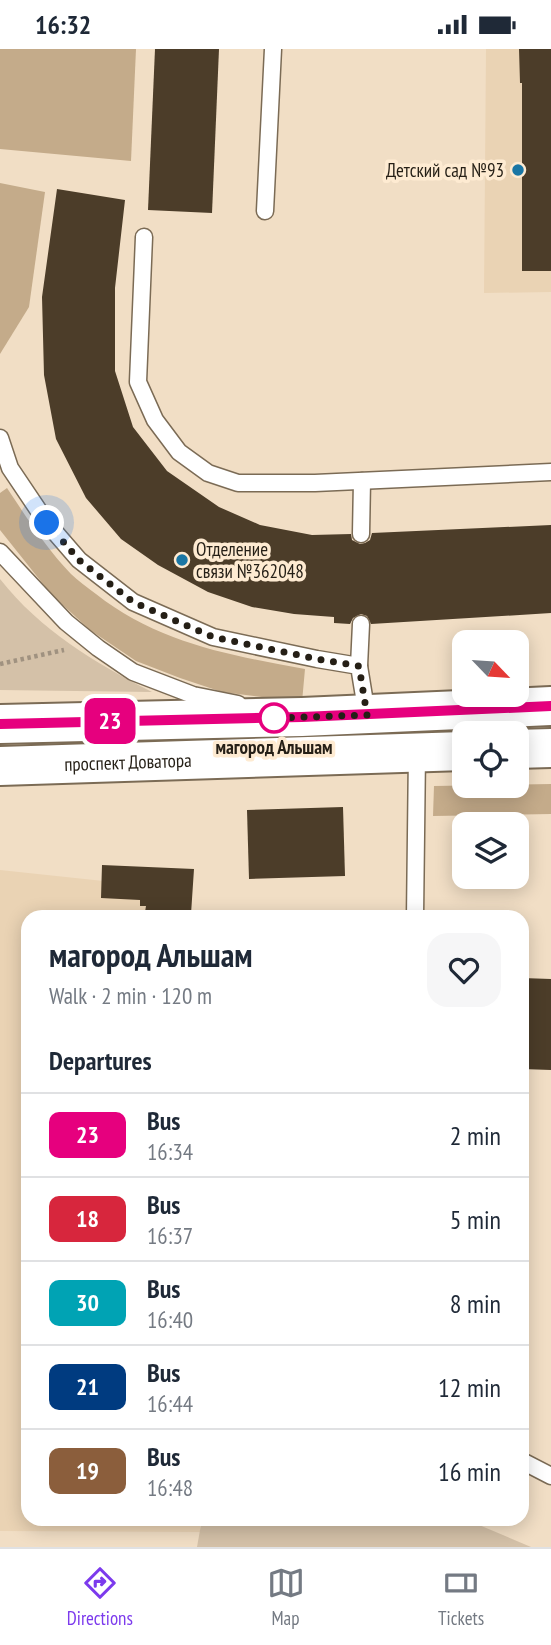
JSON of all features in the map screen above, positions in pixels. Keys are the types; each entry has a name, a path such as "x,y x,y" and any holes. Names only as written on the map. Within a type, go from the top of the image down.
{"main road":[{"path":"0,724 367,715 551,706"},
{"path":"529,749 551,748"},
{"name":"проспект Доватора","path":"0,766 452,751"}],"lane":[{"path":"265,211 273,49"},
{"path":"144,237 138,381 155,420 179,452 208,473 238,483 362,481 551,472"},
{"path":"0,438 9,468 47,523 79,560 133,602 213,637 359,666"},
{"path":"361,534 362,481"},
{"path":"0,552 66,622 133,672 193,695 302,717"},
{"path":"361,624 359,666 367,715"},
{"path":"415,910 417,752"},
{"path":"529,1465 551,1476"}],"path":[{"path":"0,664 64,650"}],"shaded area":[{"path":"0,49 136,49 131,161 0,149"},
{"name":"Детский сад №93","path":"486,49 551,49 551,292 484,293"},
{"path":"0,183 45,192 29,307 0,354"},
{"path":"7,488 53,554 74,577 96,594 120,611 169,636 222,652 305,669 302,702 222,692 180,678 136,661 90,630 51,594 0,530 0,493"},
{"path":"0,579 51,630 89,657 152,692 0,690"},
{"path":"529,784 551,784 551,814 452,812 452,816 433,816 434,786 452,786 452,798 529,798"},
{"path":"0,870 188,890 188,910 21,910 21,1526 200,1526 200,1532 0,1531"},
{"path":"201,1526 482,1526 531,1547 197,1547"}],"building":[{"path":"155,49 219,49 212,213 148,210"},
{"path":"519,49 551,49 551,271 522,271 522,83"},
{"path":"57,189 125,200 115,288 115,371 133,427 167,471 219,507 260,525 312,535 351,534 352,540 360,544 370,540 372,533 551,525 551,613 371,624 367,616 361,614 353,618 350,624 334,623 334,617 252,607 208,592 158,565 121,539 86,498 56,439 44,375 42,297"},
{"path":"343,807 345,876 249,879 247,810"},
{"path":"102,865 194,869 191,910 145,910 146,906 140,906 140,900 101,898"},
{"path":"529,978 551,979 551,1070 529,1069"}],"bus line":[{"name":"23","path":"0,724 367,715 551,706"}],"place":[{"name":"Детский сад №93","path":"518,170"},
{"name":"Отделение связи №362048","path":"182,560"},
{"name":"магород Альшам","path":"274,718"}],"route":[{"path":"47,523 79,560 133,602 213,637 359,666 367,715 274,718"}]}
